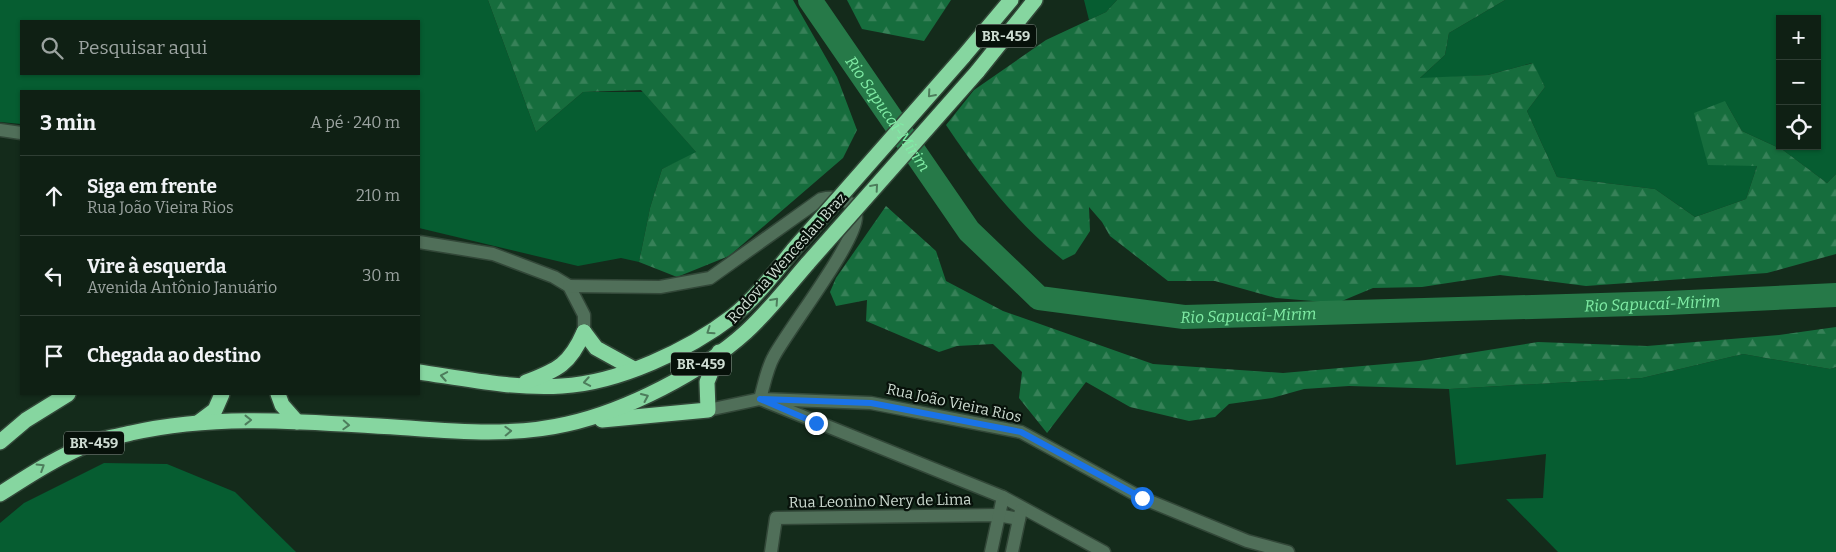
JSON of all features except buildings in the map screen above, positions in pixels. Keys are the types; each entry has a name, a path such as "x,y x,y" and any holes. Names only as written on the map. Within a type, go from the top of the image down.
{"highway":[{"name":"Rodovia Wenceslau Braz","path":"420,372 518,386 563,386 600,380 634,369 699,338 733,315 759,291 1011,0"},
{"name":"Rodovia Wenceslau Braz","path":"0,494 47,463 98,441 150,429 199,422 245,420 473,432 522,430 566,425 605,414 650,395 720,352 746,332 977,72 1035,0"},
{"path":"584,332 596,348 634,369"},
{"name":"BR-459","path":"518,386 553,372 567,363 584,332"},
{"path":"566,425 708,410 707,382 720,352"},
{"path":"0,442 26,420 66,395"},
{"path":"199,422 215,410 222,395"},
{"path":"278,395 282,405 297,422"}],"street":[{"path":"0,130 20,133"},
{"path":"420,242 493,254 554,277 569,286 660,287 710,278 821,199 834,196 846,200 852,206 856,217 847,244 773,358 760,399 1022,505 1104,552"},
{"path":"569,286 584,315 584,332"},
{"name":"Rua João Vieira Rios","path":"708,410 760,399 871,403 1021,432 1142,498 1247,541 1288,552"},
{"path":"991,552 1003,497"},
{"path":"1012,552 1022,505"},
{"name":"Rua Leonino Nery de Lima","path":"771,552 776,518 998,516 1019,519"}],"green space":[{"path":"0,0 488,0 536,132 583,92 643,92 697,153 662,169 650,208 639,262 621,258 578,266 420,228 420,90 20,90 20,124 0,122"},
{"path":"488,0 793,0 837,77 857,130 843,158 729,256 677,277 639,262 650,208 662,169 696,152 641,90 583,92 536,132"},
{"path":"847,0 951,0 924,41 862,29"},
{"path":"1084,0 1117,0 1106,12 1089,20"},
{"path":"1117,0 1505,0 1449,33 1445,55 1420,78 1488,75 1533,63 1545,87 1527,111 1557,177 1655,189 1695,217 1746,199 1757,166 1708,165 1694,113 1725,101 1742,131 1776,147 1776,150 1783,150 1827,183 1836,174 1836,254 1767,273 1586,286 1500,275 1422,287 1373,288 1337,303 1276,298 1215,281 1168,281 1110,236 1102,222 1089,207 1090,231 1075,254 1063,260 1045,245 999,197 972,163 946,125 974,90 1046,40 1106,12"},
{"path":"1505,0 1836,0 1836,174 1827,183 1783,150 1821,150 1821,15 1776,15 1776,147 1742,131 1725,101 1757,166 1746,199 1695,217 1655,189 1557,177 1527,111 1545,87 1532,63 1488,75 1419,79 1445,55 1449,33"},
{"path":"886,206 936,251 946,281 1003,311 1153,364 1283,373 1419,361 1538,342 1647,346 1779,335 1836,327 1836,367 1830,369 1743,354 1642,378 1449,389 1349,386 1304,389 1272,398 1229,404 1215,417 1189,421 1130,407 1086,382 1047,433 1019,398 1022,372 993,344 957,346 939,352 866,321 867,300 836,306 830,292 836,278"},
{"path":"1743,354 1830,369 1836,367 1836,552 1558,552 1506,499 1543,498 1546,454 1456,465 1449,389 1642,378"},
{"path":"104,463 167,464 235,492 296,552 0,552 0,523 24,503"}],"waterway":[{"name":"Rio Sapucaí-Mirim","path":"810,0 969,231 1039,298 1184,317 1668,303 1836,295"}],"route":[{"path":"816,423 760,399 871,403 1021,432 1142,498"}]}
